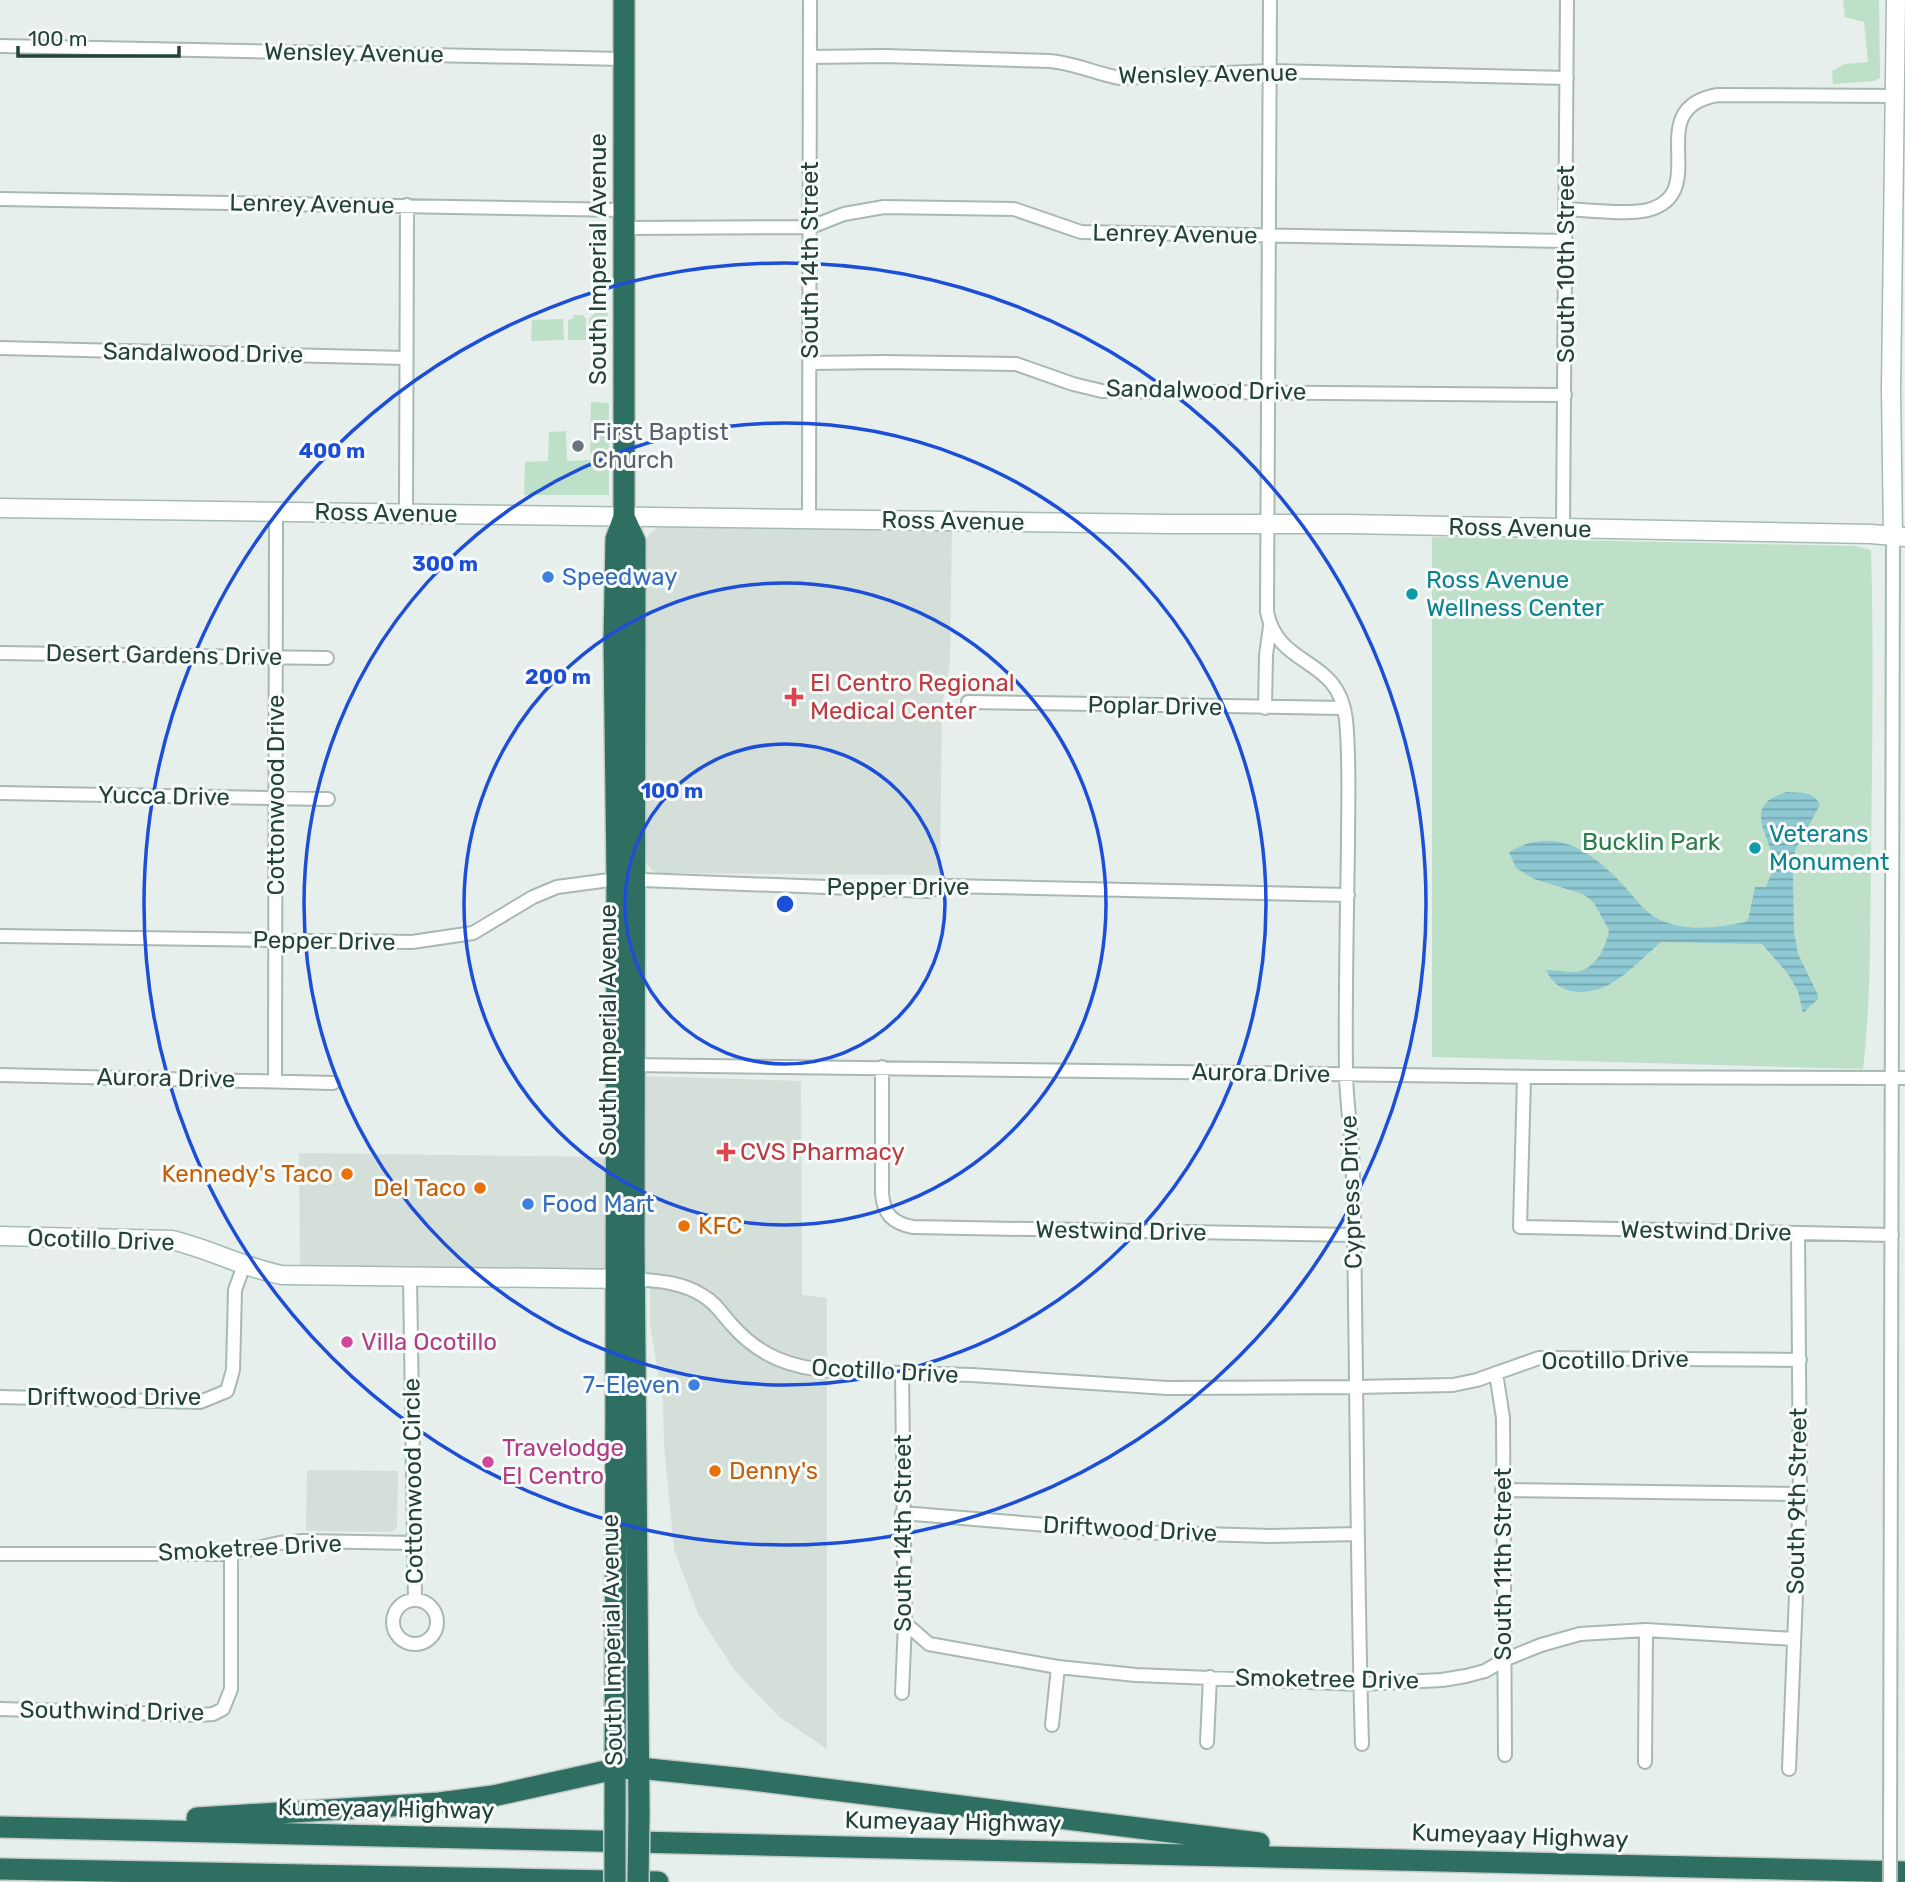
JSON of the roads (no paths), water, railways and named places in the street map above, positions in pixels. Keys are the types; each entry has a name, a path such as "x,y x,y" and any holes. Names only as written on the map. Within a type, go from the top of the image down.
{"highway":[{"name":"South Imperial Avenue","path":"624,0 624,517 616,539 625,699 626,1279 639,1768 639,1882"},
{"name":"South Imperial Avenue","path":"615,1882 626,1279"},
{"path":"0,1821 219,1817 414,1805 493,1796 615,1769 639,1768 1258,1843 1330,1857"},
{"name":"Kumeyaay Highway","path":"0,1827 1905,1872"},
{"path":"0,1869 658,1882"}],"street":[{"name":"South 14th Street","path":"809,520 810,0"},
{"path":"1265,708 1266,655 1270,626 1266,611 1270,0"},
{"name":"South 10th Street","path":"1563,528 1567,0"},
{"path":"1890,1882 1892,1235 1898,1209 1891,1078 1899,929 1899,88 1896,0"},
{"name":"Wensley Avenue","path":"0,46 623,59"},
{"name":"Wensley Avenue","path":"810,57 1069,62 1102,75 1120,78 1270,71 1567,78"},
{"path":"1566,209 1645,211 1665,202 1676,189 1678,128 1684,112 1700,98 1899,88"},
{"name":"Lenrey Avenue","path":"0,199 407,205 624,219 811,227 844,214 884,207 1014,209 1081,232 1566,241"},
{"path":"406,513 407,205"},
{"name":"Sandalwood Drive","path":"0,348 405,358"},
{"name":"Sandalwood Drive","path":"810,363 1016,364 1102,391 1565,395"},
{"name":"Ross Avenue","path":"0,508 809,520 1267,523 1871,534 1899,537"},
{"name":"Cottonwood Drive","path":"275,1080 276,511"},
{"name":"Cypress Drive","path":"1270,626 1278,641 1320,670 1331,681 1346,718 1346,1075 1352,1149 1362,1744"},
{"name":"Desert Gardens Drive","path":"0,653 327,658"},
{"name":"Poplar Drive","path":"968,702 1343,708"},
{"name":"Yucca Drive","path":"0,793 328,799"},
{"name":"Pepper Drive","path":"0,936 412,942 473,933 533,897 557,887 625,879 928,891 946,886 1348,895"},
{"name":"Aurora Drive","path":"625,1065 1524,1077 1905,1078"},
{"name":"Westwind Drive","path":"882,1067 883,1206 890,1218 899,1224 913,1227 1354,1235"},
{"name":"Aurora Drive","path":"0,1075 332,1083"},
{"name":"Westwind Drive","path":"1524,1077 1520,1227 1892,1235"},
{"name":"South 9th Street","path":"1789,1769 1800,1494 1798,1233"},
{"name":"Ocotillo Drive","path":"0,1236 172,1240 282,1275 666,1281 700,1293 712,1301 732,1325 761,1352 813,1370 1167,1388 1355,1387 1453,1385 1539,1358 1800,1360"},
{"name":"Driftwood Drive","path":"0,1397 200,1402 227,1391 233,1370 234,1290 244,1265"},
{"name":"Cottonwood Circle","path":"410,1277 415,1600"},
{"path":"1891,1339 1905,1339"},
{"name":"South 14th Street","path":"902,1373 905,1623 902,1693"},
{"name":"South 11th Street","path":"1496,1373 1503,1418 1504,1755"},
{"path":"1502,1490 1800,1494"},
{"name":"Driftwood Drive","path":"902,1513 1131,1532 1358,1534"},
{"name":"Smoketree Drive","path":"0,1554 231,1554 279,1543 303,1541 415,1543"},
{"name":"Southwind Drive","path":"0,1709 199,1715 213,1714 223,1709 231,1689 231,1554"},
{"name":"Smoketree Drive","path":"905,1623 929,1644 1058,1667 1136,1675 1360,1684 1454,1678 1485,1671 1504,1660 1564,1637 1646,1630 1793,1639"},
{"path":"1645,1762 1646,1630"},
{"path":"1052,1724 1058,1667"},
{"path":"1207,1742 1210,1677"}],"water":[{"path":"1787,792 1811,795 1820,805 1795,850 1794,931 1798,954 1818,995 1818,999 1803,1013 1798,991 1788,974 1762,944 1661,942 1620,977 1609,984 1585,992 1567,990 1550,978 1546,970 1575,972 1589,967 1599,957 1609,930 1594,903 1583,894 1534,879 1516,868 1509,852 1526,844 1543,841 1573,846 1600,863 1645,910 1660,920 1702,928 1745,922 1748,920 1755,887 1766,887 1773,866 1761,812 1765,804"}],"place":[{"name":"First Baptist Church","path":"578,446"},
{"name":"Speedway","path":"548,577"},
{"name":"Ross Avenue Wellness Center","path":"1412,594"},
{"name":"El Centro Regional Medical Center","path":"794,697"},
{"name":"Veterans Monument","path":"1755,848"},
{"name":"CVS Pharmacy","path":"726,1152"},
{"name":"Kennedy's Taco","path":"347,1174"},
{"name":"Del Taco","path":"480,1188"},
{"name":"Food Mart","path":"528,1204"},
{"name":"KFC","path":"684,1226"},
{"name":"Villa Ocotillo","path":"347,1342"},
{"name":"7-Eleven","path":"694,1385"},
{"name":"Travelodge El Centro","path":"488,1462"},
{"name":"Denny's","path":"715,1471"}],"park label":[{"name":"Bucklin Park","path":"1651,842"}]}
